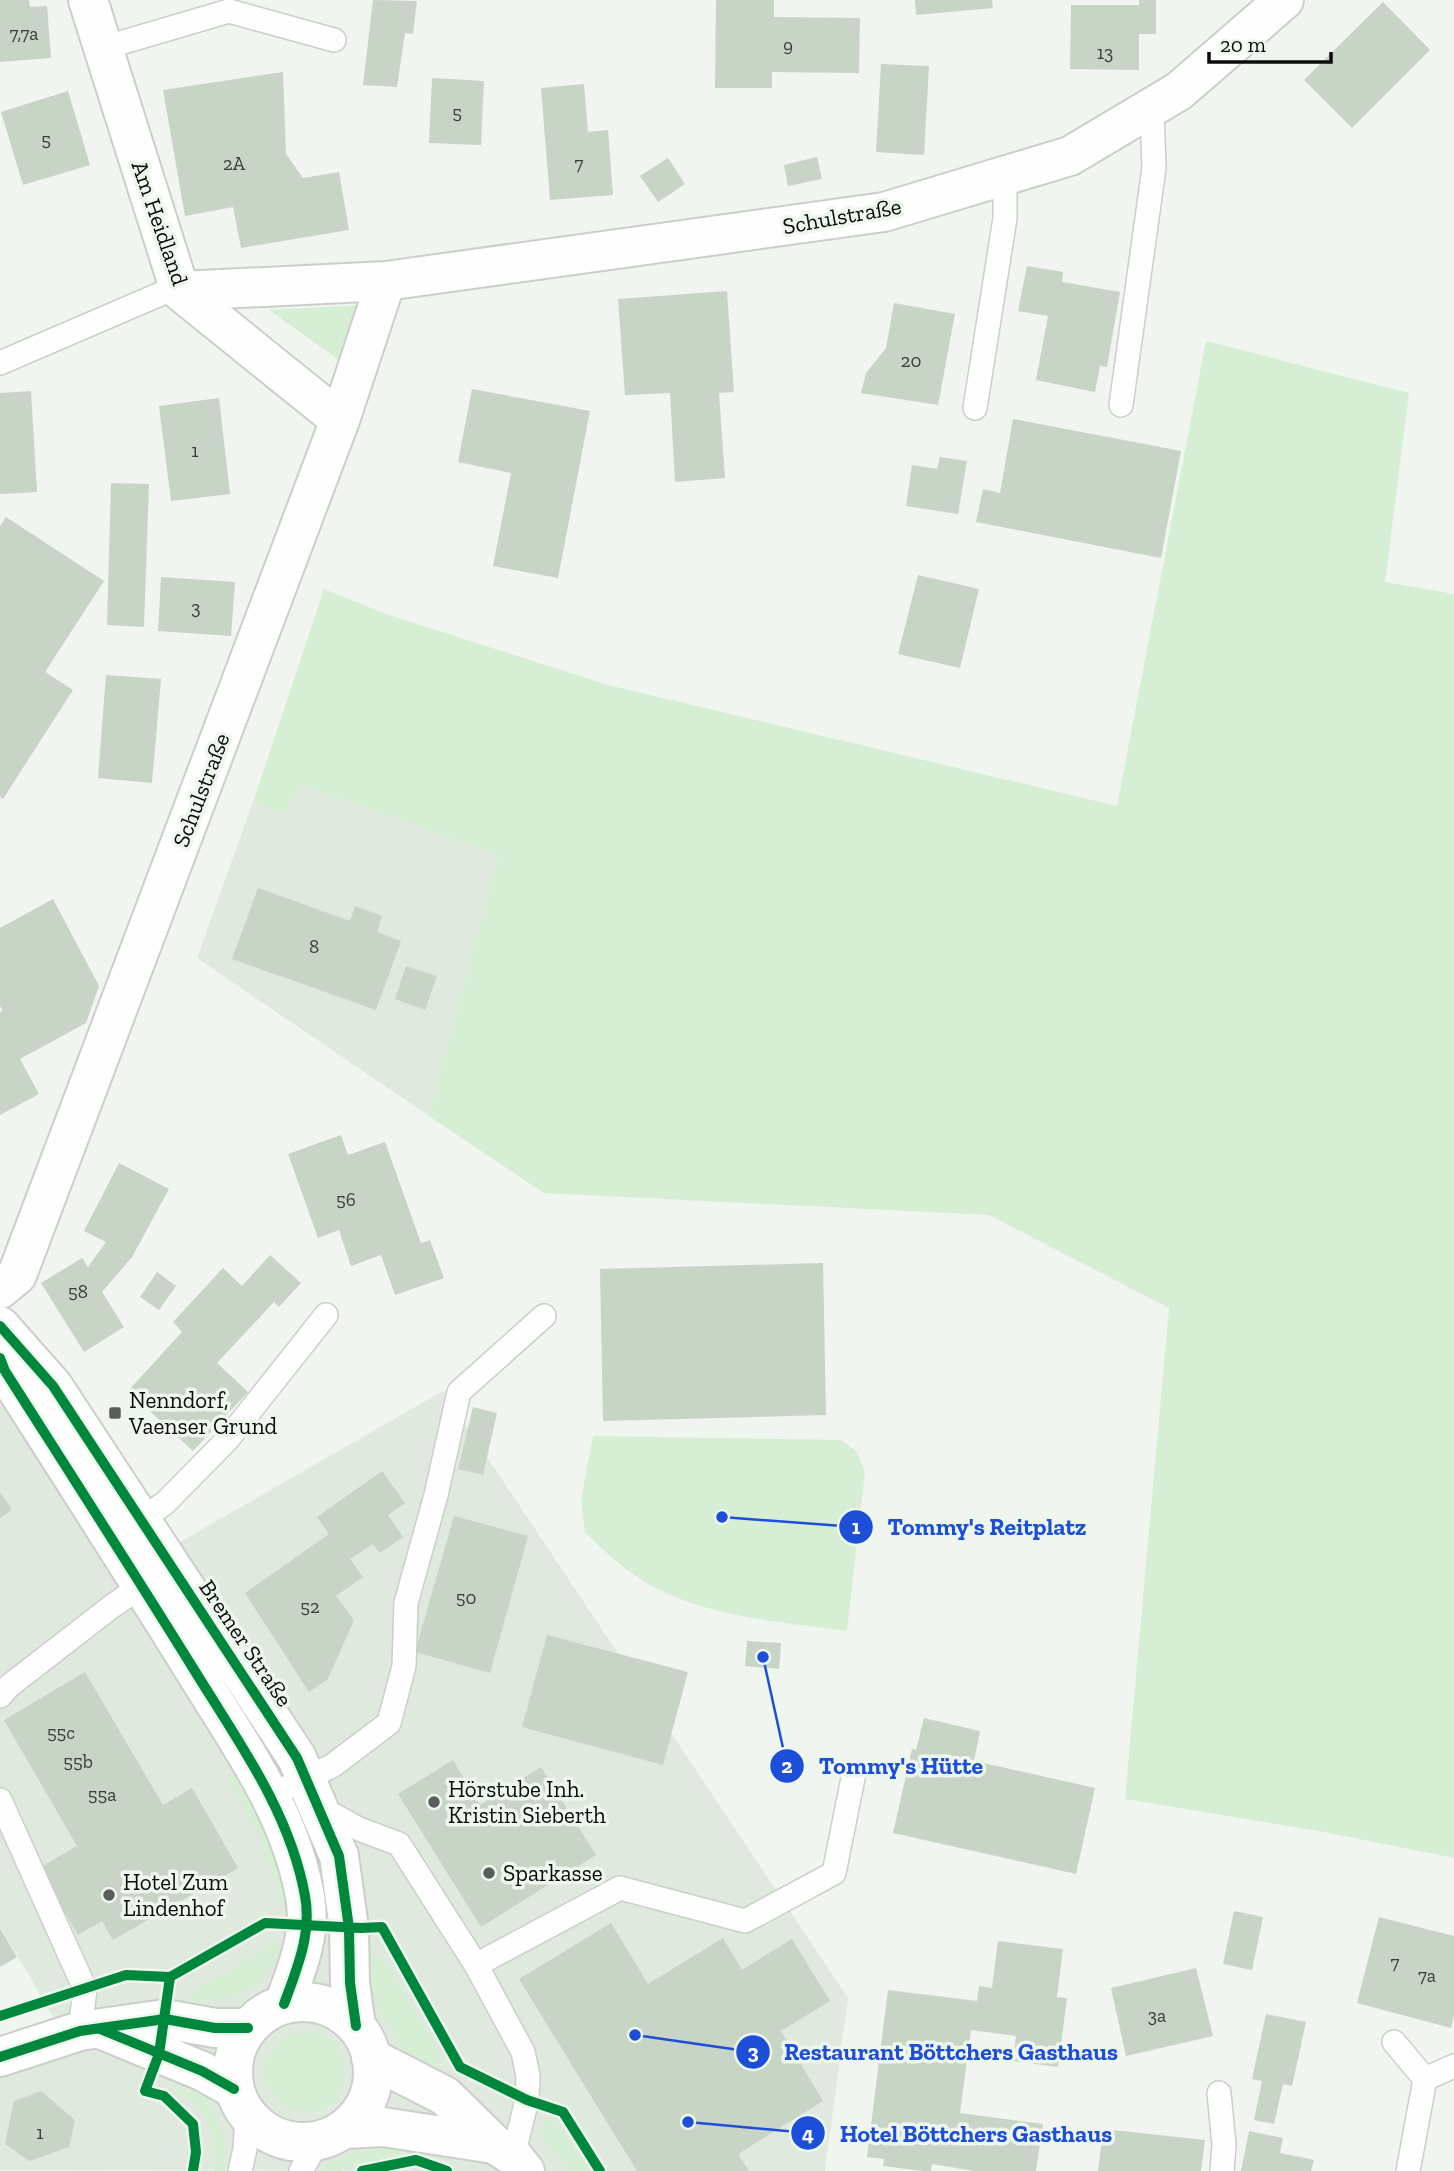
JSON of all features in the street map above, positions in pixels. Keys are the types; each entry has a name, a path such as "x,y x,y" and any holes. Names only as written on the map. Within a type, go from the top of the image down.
{"street":[{"name":"Am Heidland","path":"88,0 179,288 340,420"},
{"name":"Schulstraße","path":"179,288 386,281 884,212 1070,156 1179,91 1284,0"},
{"name":"Schulstraße","path":"0,1289 17,1275 340,420 386,281"},
{"name":"Bremer Straße","path":"0,1326 53,1387 126,1530"},
{"name":"Bremer Straße","path":"0,1358 5,1371 126,1530 156,1576 297,1758 339,1856 349,1928 350,1983 364,2042"},
{"name":"Bremer Straße","path":"156,1576 271,1796 294,1858 305,1897 306,1926 303,1948 284,2004"},
{"path":"241,2102 234,2057 248,2028 258,2018 284,2004 304,2001 341,2013 364,2042 445,2096 511,2157"},
{"path":"0,2057 90,2030 165,2019 215,2028 248,2028"},
{"path":"90,2030 202,2071 241,2102 267,2133 291,2142 321,2147 383,2127 511,2157"},
{"path":"321,2147 363,2109 372,2085 364,2042"}],"lane":[{"path":"103,48 229,11 334,40"},
{"path":"1121,405 1154,168 1152,107"},
{"path":"975,408 1005,218 1005,176"},
{"path":"0,363 179,288"},
{"path":"126,1530 165,1503 227,1440 326,1315"},
{"path":"312,1793 332,1766 389,1723 404,1666 406,1603 436,1495 459,1392 544,1316"},
{"path":"0,1696 9,1686 156,1576"},
{"path":"476,1965 620,1888 745,1921 834,1873 854,1773"},
{"path":"271,1796 312,1793 359,1829 399,1844 476,1965 523,2052 528,2076 527,2100 511,2157"},
{"path":"0,1800 85,1989 90,2030"},
{"path":"1394,2042 1425,2079"},
{"path":"1425,2079 1454,2066"},
{"path":"1408,2171 1425,2079"},
{"path":"1219,2094 1224,2145 1222,2171"},
{"path":"240,2171 245,2149 241,2102"}],"shaded area":[{"path":"300,784 499,855 429,1116 197,958 253,802 285,813"},
{"path":"0,1338 154,1557 443,1391 848,1998 825,2171 516,2171 504,2164 495,2171 0,2170 0,2058 65,2037 0,1926"}],"green space":[{"path":"361,305 343,363 269,310"},
{"path":"1206,341 1409,393 1385,582 1454,594 1454,1858 1319,1831 1125,1799 1169,1308 989,1215 544,1193 429,1116 499,855 300,784 285,814 253,802 324,589 386,614 608,685 1117,806"},
{"path":"593,1436 841,1440 857,1452 865,1472 847,1631 761,1619 704,1607 650,1585 621,1565 585,1533 581,1500"},
{"path":"229,1774 248,1779 283,1854 292,1911 283,1913 264,1844 228,1779"},
{"path":"278,1943 285,1944 261,1982 233,1996 191,2002 198,1988"},
{"path":"366,1954 382,1956 442,2057 437,2075 406,2055 368,1987"},
{"path":"306,2032 321,2035 334,2044 343,2057 346,2072 343,2087 334,2100 321,2109 306,2112 291,2109 278,2100 269,2087 266,2072 269,2057 278,2044 291,2035"},
{"path":"175,2079 200,2093 219,2119 224,2139 225,2171 215,2171 212,2131 196,2106 174,2088"},
{"path":"542,2117 557,2123 589,2171 571,2171 559,2156 547,2147"},
{"path":"404,2147 402,2158 355,2164 341,2171 320,2171 350,2154"}],"building":[{"path":"0,0 29,0 30,7 47,6 51,58 0,62"},
{"path":"373,0 417,1 413,34 405,33 397,87 363,85"},
{"path":"716,0 774,0 774,17 860,18 859,73 772,72 772,88 715,88"},
{"path":"915,0 992,0 993,8 916,15"},
{"path":"1139,0 1156,0 1156,34 1139,34 1139,70 1070,69 1071,5 1139,5"},
{"path":"1383,2 1430,50 1352,128 1304,80"},
{"path":"881,64 929,66 924,155 876,152"},
{"path":"283,72 286,154 303,178 339,172 349,230 241,248 233,207 185,216 163,90"},
{"path":"432,78 484,81 481,145 429,143"},
{"path":"584,84 588,132 608,130 613,195 550,200 541,88"},
{"path":"68,91 90,165 23,185 1,112"},
{"path":"817,157 822,179 788,186 784,165"},
{"path":"668,158 685,184 658,202 640,176"},
{"path":"1027,266 1063,272 1062,282 1120,292 1107,367 1100,366 1095,392 1036,380 1048,316 1018,311"},
{"path":"727,291 734,392 719,393 725,478 675,482 670,393 625,395 618,299"},
{"path":"894,303 955,314 938,405 861,393 866,373 886,348"},
{"path":"472,389 590,411 558,578 493,566 511,473 458,462"},
{"path":"31,391 37,492 0,494 0,393"},
{"path":"219,398 230,494 171,501 159,406"},
{"path":"1013,419 1181,451 1161,558 976,522 983,489 1000,493"},
{"path":"940,457 967,461 958,514 906,506 912,465 937,469"},
{"path":"111,483 149,484 144,627 107,625"},
{"path":"6,517 104,581 45,672 73,690 3,799 0,797 0,526"},
{"path":"918,575 979,589 960,668 898,654"},
{"path":"161,577 235,582 231,636 158,631"},
{"path":"106,675 161,679 152,783 98,778"},
{"path":"258,888 350,921 355,906 382,916 377,932 401,941 376,1010 232,959"},
{"path":"53,899 99,986 86,1023 20,1059 39,1094 0,1115 0,1012 3,1011 0,1006 0,928"},
{"path":"406,966 437,976 425,1010 395,999"},
{"path":"341,1135 348,1155 385,1142 421,1243 430,1240 444,1278 395,1295 381,1255 351,1266 339,1230 318,1238 288,1154"},
{"path":"119,1163 169,1189 132,1257 102,1292 124,1327 84,1352 41,1283 82,1258 88,1267 106,1242 84,1231"},
{"path":"270,1255 301,1283 279,1307 274,1302 217,1363 248,1392 193,1451 128,1391 182,1332 173,1322 223,1268 242,1286"},
{"path":"823,1263 826,1415 603,1421 600,1269"},
{"path":"157,1272 176,1286 159,1310 140,1297"},
{"path":"473,1407 497,1413 483,1475 458,1469"},
{"path":"382,1471 405,1503 388,1515 403,1537 380,1553 373,1544 350,1559 363,1577 336,1596 354,1620 328,1679 309,1692 245,1593 329,1534 317,1517"},
{"path":"0,1492 12,1510 0,1518"},
{"path":"454,1516 528,1536 490,1673 415,1652"},
{"path":"547,1635 688,1672 663,1765 522,1727"},
{"path":"747,1641 781,1643 779,1669 745,1666"},
{"path":"85,1672 163,1805 192,1788 238,1868 113,1940 102,1921 78,1935 39,1868 77,1846 4,1720"},
{"path":"924,1718 980,1731 974,1761 1095,1788 1076,1874 893,1833 912,1749 916,1750"},
{"path":"453,1760 480,1805 541,1767 596,1855 481,1927 398,1794"},
{"path":"1234,1911 1263,1917 1252,1970 1223,1964"},
{"path":"1379,1917 1454,1936 1454,2015 1451,2028 1357,2003"},
{"path":"611,1923 648,1984 723,1938 742,1970 792,1939 830,2001 781,2031 823,2101 738,2154 749,2171 637,2171 519,1979"},
{"path":"0,1928 17,1957 0,1967"},
{"path":"998,1941 1063,1949 1057,1997 1067,1998 1058,2067 1013,2061 1016,2036 971,2030 960,2113 1043,2124 1036,2171 974,2171 932,2164 931,2171 923,2171 883,2166 884,2159 867,2157 888,1990 977,2001 979,1986 992,1988"},
{"path":"1196,1968 1213,2036 1126,2056 1111,1988"},
{"path":"1266,2014 1306,2022 1292,2086 1283,2084 1274,2124 1254,2120 1262,2081 1252,2079"},
{"path":"41,2091 75,2120 69,2147 29,2161 5,2144 14,2101"},
{"path":"1103,2129 1205,2140 1201,2171 1098,2171"},
{"path":"1249,2131 1283,2138 1280,2153 1314,2160 1311,2171 1241,2171"}],"cycle path":[{"path":"0,1326 53,1386 297,1758 339,1856 349,1928 350,1983 356,2026"},
{"path":"0,1358 5,1371 244,1749 275,1805 298,1865 307,1910 302,1951 284,2004"},
{"path":"0,2016 126,1975 170,1977 265,1923 382,1927 460,2067 527,2100 563,2112 600,2171"},
{"path":"170,1977 159,2054 145,2091 164,2096 193,2124 196,2152 193,2171"},
{"path":"0,2057 80,2031 165,2019 215,2028 248,2028"},
{"path":"100,2029 202,2071 234,2089"},
{"path":"362,2171 416,2160 447,2171"}],"place":[{"name":"Nenndorf, Vaenser Grund","path":"115,1413"},
{"name":"Tommy's Reitplatz","path":"722,1517"},
{"name":"Tommy's Hütte","path":"763,1657"},
{"name":"Hörstube Inh. Kristin Sieberth","path":"434,1802"},
{"name":"Sparkasse","path":"489,1873"},
{"name":"Hotel Zum Lindenhof","path":"109,1895"},
{"name":"Restaurant Böttchers Gasthaus","path":"635,2035"},
{"name":"Hotel Böttchers Gasthaus","path":"688,2122"}]}
